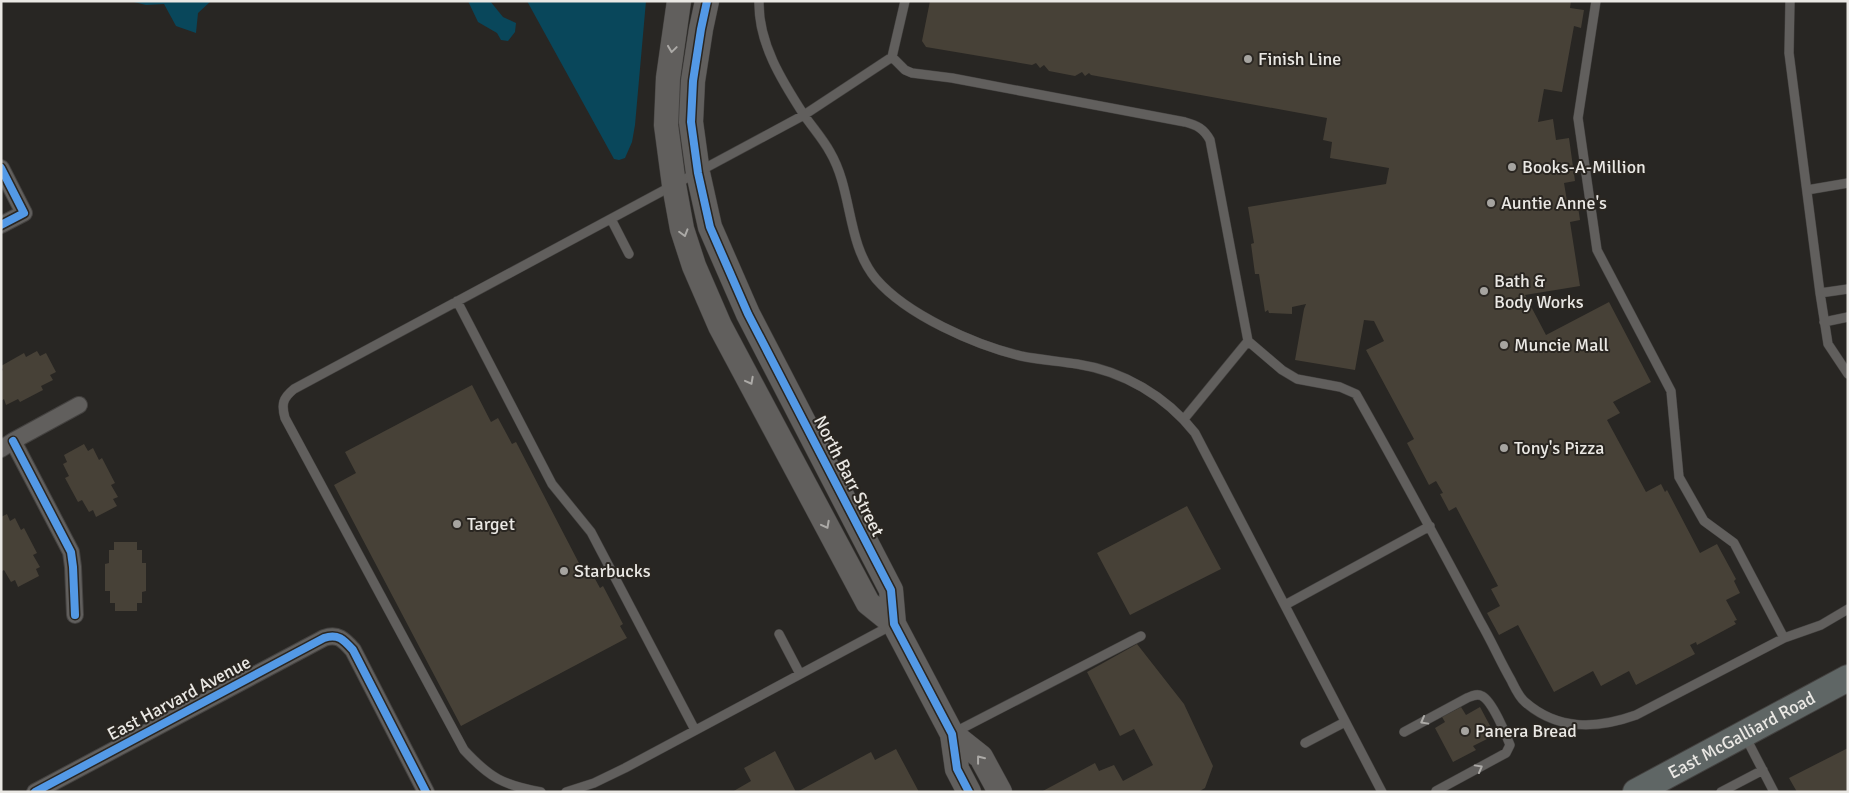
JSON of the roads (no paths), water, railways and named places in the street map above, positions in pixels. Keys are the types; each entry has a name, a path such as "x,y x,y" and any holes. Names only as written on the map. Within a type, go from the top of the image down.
{"main road":[{"name":"East McGalliard Road","path":"1636,792 1848,678"}],"street":[{"name":"North Barr Street","path":"679,1 668,78 667,116 674,186 682,229 694,266 720,326 868,603 894,624"},
{"name":"North Barr Street","path":"707,1 701,29 693,89 691,122 698,173 708,221 719,251 748,314 891,590 894,624 952,734 957,769 969,792"},
{"path":"1,168 24,213 1,225"},
{"path":"75,615 73,567 70,552 7,445 79,405"},
{"name":"East Harvard Avenue","path":"35,792 330,636 343,639 353,650 424,791"},
{"name":"North Barr Street","path":"952,734 981,757 1000,792"}],"lane":[{"path":"758,1 758,13 762,30 773,63 804,115 822,138 836,164 855,235 867,265 876,279 892,294 923,315 954,332 988,346 1022,356 1079,364 1115,374 1132,381 1162,400 1184,419 1195,433 1382,792"},
{"path":"541,792 519,788 499,780 477,764 464,750 285,418 283,402 286,396 294,389 804,115 892,57 905,1"},
{"path":"1596,1 1578,118 1597,250 1671,390 1680,477 1704,522 1734,543 1784,638"},
{"path":"1790,1 1789,52 1824,322 1828,344 1848,374"},
{"path":"892,57 905,70 912,73 952,78 1185,122 1195,125 1206,132 1210,140 1248,341 1282,370 1297,379 1340,387 1356,394 1430,526 1483,626 1494,651 1518,693 1525,702 1554,720 1568,724 1595,726 1636,715 1784,638 1821,625 1848,609"},
{"path":"1806,190 1848,183"},
{"path":"611,219 629,254"},
{"path":"1820,293 1848,289"},
{"path":"457,301 552,484 591,532 695,730"},
{"path":"1824,322 1848,317"},
{"path":"1184,419 1248,341"},
{"path":"1285,605 1430,526"},
{"path":"566,792 602,779 894,624"},
{"path":"779,634 800,674"},
{"path":"952,734 1141,636"},
{"path":"1404,732 1477,694 1484,697 1496,714 1510,745 1506,753 1436,791"},
{"path":"1305,743 1345,722"},
{"path":"1744,734 1774,792"},
{"path":"1721,792 1763,770"}],"water":[{"path":"130,1 211,1 198,13 196,33 176,26 164,4 146,5"},
{"path":"468,1 490,1 503,17 516,23 515,32 508,41 501,40 497,33 478,22"},
{"path":"527,1 646,1 635,125 632,142 625,158 614,159"}],"place":[{"name":"Finish Line","path":"1248,59"},
{"name":"Books-A-Million","path":"1512,167"},
{"name":"Auntie Anne's","path":"1491,203"},
{"name":"Bath & Body Works","path":"1484,291"},
{"name":"Muncie Mall","path":"1504,345"},
{"name":"Tony's Pizza","path":"1504,448"},
{"name":"Target","path":"457,524"},
{"name":"Starbucks","path":"564,571"},
{"name":"Panera Bread","path":"1465,731"}]}
